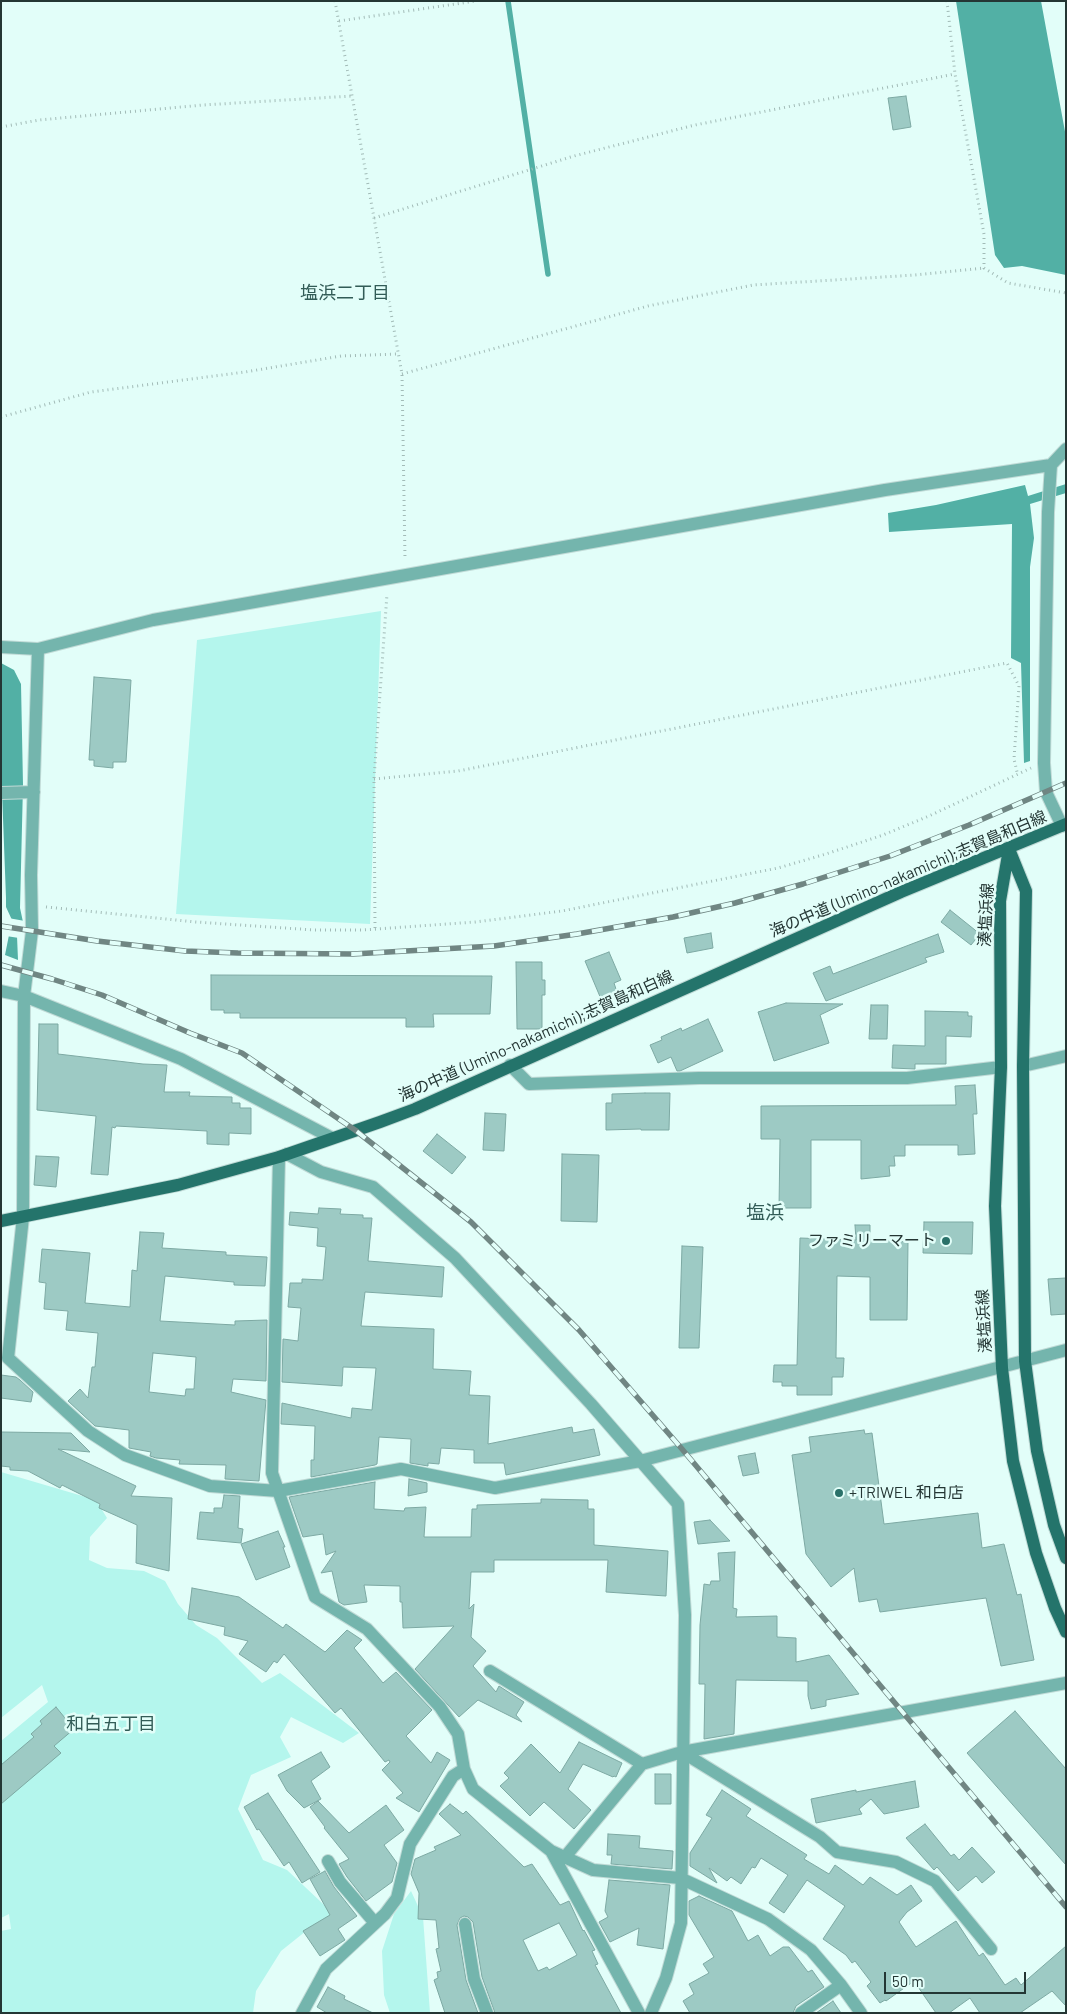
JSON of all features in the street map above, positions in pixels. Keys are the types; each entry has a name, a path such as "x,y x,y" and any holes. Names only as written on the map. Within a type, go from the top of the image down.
{"main road":[{"name":"海の中道 (Umino-nakamichi);志賀島和白線","path":"1,1221 178,1184 283,1155 415,1108 901,892 1064,825"},
{"name":"湊塩浜線","path":"1009,849 1026,891 1023,1066 1025,1361 1037,1451 1054,1525 1066,1558"},
{"name":"湊塩浜線","path":"1009,849 1000,901 1001,1067 995,1206 1002,1368 1014,1461 1036,1553 1055,1608 1066,1632"}],"street":[{"path":"1,647 38,649 153,620 885,490 1051,465 1066,450"},
{"path":"1051,465 1048,512 1044,763 1046,792 1064,825"},
{"path":"38,649 31,906 32,931 24,996 23,1217 5,1359 88,1431 125,1455 210,1486 278,1491 401,1469 495,1488 640,1461 1066,1350"},
{"path":"1,793 34,792"},
{"path":"1,990 24,996 181,1059 332,1138"},
{"path":"1023,1066 1066,1056"},
{"path":"510,1065 529,1084 699,1078 907,1078 1001,1067"},
{"path":"651,2013 666,1978 681,1924 680,1878 685,1615 678,1504 584,1397 455,1258 373,1187 321,1172 283,1155 272,1473 315,1597 367,1629 440,1707 458,1734 464,1769 473,1789 551,1851 593,1870 680,1878 768,1919 811,1950 841,1985 861,2013"},
{"path":"490,1671 642,1764"},
{"path":"565,1857 642,1764 682,1752 1066,1683"},
{"path":"682,1752 820,1837 838,1852 896,1862 935,1881 991,1949"},
{"path":"302,2013 326,1969 385,1914 397,1898 410,1844 453,1776 464,1769"},
{"path":"551,1851 639,2013"},
{"path":"328,1861 340,1882 375,1923"},
{"path":"465,1924 474,1978 487,2013"},
{"path":"801,2013 841,1985"}],"path":[{"path":"335,1 402,374 406,575"},
{"path":"339,21 476,1"},
{"path":"947,1 955,74 984,234 984,268"},
{"path":"374,218 574,156 695,125 955,74"},
{"path":"1,127 39,120 194,106 352,96"},
{"path":"402,374 648,306 753,285 915,275 984,268 1008,283 1066,293"},
{"path":"1,417 91,392 245,372 341,356 398,354"},
{"path":"375,928 374,779 388,579"},
{"path":"374,779 458,771 1007,663 1019,686 1014,759 1017,772"},
{"path":"31,906 196,922 314,930 475,922 562,911 778,868 883,835 930,816 1017,772 1044,763"}],"shaded area":[{"path":"956,1 1041,1 1066,137 1066,275 1022,266 1004,268 995,255"},
{"path":"1066,484 1066,493 1030,504 1034,538 1030,567 1030,761 1024,763 1021,663 1011,658 1012,524 889,532 888,513 936,505 1025,485 1028,496"},
{"path":"381,611 370,924 176,914 197,640"},
{"path":"1,663 14,670 21,684 23,785 20,908 23,922 17,936 18,960 5,955 12,920 6,907 1,765"},
{"path":"1,1472 96,1500 107,1518 90,1537 89,1560 107,1568 144,1571 165,1581 178,1604 196,1625 217,1638 262,1683 280,1673 359,1733 343,1743 291,1717 280,1737 291,1757 251,1775 238,1809 263,1860 287,1870 338,1918 306,1931 281,1951 256,1991 253,2013 1,2013 1,1931 11,1929 9,1914 1,1918 1,1741 48,1702 42,1685 1,1718"},
{"path":"411,1891 423,1917 430,2013 390,2013 384,1995 382,1951 394,1914"}],"pier":[{"path":"8,918 25,921 19,938 6,936"}],"building":[{"path":"906,96 911,127 893,130 888,98"},
{"path":"94,677 131,680 126,762 113,762 113,768 94,766 94,760 89,760"},
{"path":"950,910 980,934 971,945 941,922"},
{"path":"711,933 713,948 687,953 684,938"},
{"path":"938,934 944,952 925,958 927,962 826,1001 813,973 830,966 833,974"},
{"path":"609,952 621,980 614,983 617,992 601,999 585,961"},
{"path":"516,962 542,962 542,980 545,980 545,995 542,995 542,1029 517,1029"},
{"path":"211,975 492,976 490,1014 433,1014 434,1027 406,1027 406,1018 240,1018 240,1013 224,1013 224,1010 211,1010"},
{"path":"786,1003 843,1004 820,1015 829,1043 774,1061 758,1012"},
{"path":"871,1005 888,1005 887,1039 869,1039"},
{"path":"925,1011 968,1012 968,1016 972,1016 971,1037 946,1036 946,1064 915,1064 915,1069 892,1068 893,1045 925,1046"},
{"path":"708,1019 723,1051 680,1071 677,1071 671,1057 658,1063 650,1045 662,1040 661,1037 681,1028 682,1031"},
{"path":"39,1024 58,1024 58,1054 167,1065 164,1092 190,1092 189,1096 232,1097 232,1103 240,1103 240,1108 251,1108 251,1134 229,1133 229,1145 207,1144 207,1131 112,1127 108,1175 91,1174 96,1116 37,1110"},
{"path":"975,1085 977,1114 973,1114 975,1154 958,1155 958,1145 905,1145 905,1156 894,1156 895,1166 889,1166 890,1176 861,1179 861,1140 811,1140 811,1208 779,1208 780,1139 761,1139 761,1106 956,1105 955,1086"},
{"path":"670,1093 669,1130 606,1130 606,1103 612,1103 612,1094"},
{"path":"485,1113 506,1114 504,1151 483,1150"},
{"path":"437,1134 466,1157 452,1174 423,1151"},
{"path":"562,1154 599,1155 597,1222 561,1221"},
{"path":"36,1156 59,1157 56,1187 34,1185"},
{"path":"319,1208 341,1209 340,1214 363,1215 363,1218 372,1218 368,1261 444,1267 442,1297 365,1292 361,1326 434,1329 433,1369 471,1371 469,1395 490,1396 488,1444 572,1427 573,1433 594,1429 600,1455 506,1475 504,1463 474,1463 474,1450 441,1448 439,1464 428,1463 428,1466 410,1463 411,1439 379,1437 377,1464 311,1477 311,1460 314,1460 315,1426 281,1424 282,1403 351,1418 352,1408 372,1410 376,1368 343,1367 342,1386 282,1382 283,1339 298,1341 301,1308 288,1307 290,1283 302,1283 302,1279 323,1280 326,1247 317,1246 318,1228 289,1225 290,1212 318,1214"},
{"path":"924,1222 973,1222 972,1254 923,1253"},
{"path":"855,1225 870,1225 870,1240 908,1242 907,1320 870,1320 870,1277 837,1276 836,1358 844,1358 843,1377 832,1377 832,1395 797,1395 797,1386 782,1386 782,1382 773,1382 774,1365 797,1365 800,1238 856,1240"},
{"path":"140,1232 164,1233 162,1248 226,1252 226,1255 267,1257 265,1286 234,1285 234,1282 165,1276 160,1321 235,1325 235,1321 267,1320 266,1381 233,1379 231,1392 266,1400 259,1481 225,1479 226,1465 179,1464 180,1460 156,1458 150,1456 151,1452 129,1448 129,1430 95,1426 68,1401 80,1389 88,1398 92,1367 95,1367 98,1333 66,1330 68,1311 44,1309 46,1283 39,1282 42,1249 90,1253 85,1303 130,1307 132,1270 137,1271","holes":["153,1353 196,1357 194,1389 186,1389 185,1396 149,1392"]},
{"path":"682,1246 703,1247 699,1348 679,1348"},
{"path":"1066,1278 1066,1314 1051,1315 1048,1279"},
{"path":"1,1375 16,1377 20,1380 33,1392 31,1402 1,1398"},
{"path":"864,1430 865,1434 872,1433 884,1524 978,1513 982,1548 1004,1544 1017,1595 1021,1594 1034,1660 1001,1666 986,1598 880,1612 877,1599 859,1602 854,1568 831,1587 806,1554 792,1455 811,1452 809,1437"},
{"path":"1,1432 71,1433 90,1452 58,1449 136,1486 131,1496 172,1498 169,1571 136,1563 137,1525 99,1508 100,1504 62,1485 60,1488 28,1471 10,1470 10,1467 1,1466"},
{"path":"755,1453 759,1473 743,1476 738,1456"},
{"path":"409,1479 427,1483 427,1492 408,1496"},
{"path":"375,1482 374,1509 404,1511 405,1508 426,1507 424,1537 471,1537 472,1509 477,1509 477,1505 541,1503 541,1499 588,1500 588,1509 594,1509 594,1545 668,1551 666,1596 606,1592 608,1560 494,1560 494,1572 471,1572 469,1609 474,1604 471,1637 486,1651 473,1666 496,1692 499,1686 524,1702 516,1715 522,1722 478,1700 459,1717 415,1669 454,1626 403,1628 400,1586 364,1585 367,1602 344,1605 339,1602 332,1571 321,1573 336,1551 326,1555 323,1534 303,1537 289,1497"},
{"path":"224,1495 240,1496 238,1528 243,1529 241,1543 197,1539 200,1512 214,1513 214,1508 222,1508"},
{"path":"710,1520 730,1541 698,1544 694,1522"},
{"path":"278,1531 285,1547 283,1547 290,1567 256,1580 241,1544"},
{"path":"735,1552 733,1608 737,1609 736,1617 777,1616 777,1637 796,1638 796,1662 829,1655 859,1694 826,1700 826,1706 811,1709 808,1696 808,1681 736,1680 734,1734 704,1739 705,1684 699,1684 700,1625 704,1584 710,1585 711,1581 720,1581 718,1553"},
{"path":"192,1588 239,1597 283,1628 286,1624 325,1652 347,1630 362,1640 354,1648 383,1683 396,1672 432,1710 406,1736 431,1763 437,1752 450,1760 419,1812 396,1798 403,1793 382,1770 390,1762 389,1760 385,1762 341,1708 335,1713 284,1654 277,1663 274,1661 266,1672 239,1654 248,1641 224,1635 225,1627 188,1619"},
{"path":"56,1707 74,1729 54,1746 61,1753 1,1804 1,1765 34,1737 31,1734 42,1724 40,1721"},
{"path":"1015,1711 1066,1769 1066,1865 967,1753"},
{"path":"579,1742 622,1763 616,1777 583,1764 568,1789 591,1810 574,1829 544,1802 530,1816 500,1786 509,1778 504,1773 531,1744 560,1773"},
{"path":"321,1752 330,1767 311,1781 321,1799 304,1808 287,1791 278,1775"},
{"path":"655,1774 671,1774 671,1804 655,1804"},
{"path":"915,1781 919,1807 884,1814 871,1799 859,1809 862,1814 816,1823 811,1799"},
{"path":"722,1790 751,1809 746,1816 807,1855 804,1859 829,1874 835,1865 863,1885 870,1877 897,1895 911,1885 922,1901 907,1912 899,1922 916,1947 956,1921 979,1956 983,1953 1005,1985 1016,1978 1021,1985 1066,1946 1066,2006 1052,1991 1020,2013 980,2013 970,1998 949,2013 936,2013 914,1981 886,2001 880,2003 867,1986 871,1982 855,1961 852,1963 846,1955 823,1939 845,1906 807,1880 784,1913 769,1903 788,1875 761,1858 755,1868 752,1867 741,1884 731,1877 727,1881 709,1868 717,1883 690,1866 690,1853 712,1818 706,1815"},
{"path":"268,1793 320,1872 302,1883 289,1862 284,1866 259,1829 257,1830 244,1807"},
{"path":"318,1801 349,1833 386,1805 404,1830 384,1845 397,1863 392,1882 366,1901 339,1864 349,1859 310,1807"},
{"path":"450,1804 463,1814 466,1811 524,1867 532,1864 560,1905 569,1901 583,1931 595,1950 592,1951 598,1964 595,1965 621,2013 495,2013 482,1977 473,1922 464,1916 460,1918 457,1925 466,1980 478,2013 445,2013 434,1980 438,1978 437,1972 441,1971 436,1949 439,1948 436,1920 418,1919 419,1893 411,1874 415,1859 436,1850 434,1847 461,1835 439,1814","holes":["559,1923 577,1955 549,1970 547,1967 538,1971 523,1940"]},
{"path":"925,1824 951,1856 954,1854 959,1860 972,1847 995,1872 982,1883 976,1876 958,1891 937,1867 934,1870 906,1838"},
{"path":"608,1834 640,1836 639,1848 673,1851 672,1869 611,1864 612,1855 607,1855"},
{"path":"325,1871 334,1887 357,1916 338,1929 345,1940 320,1956 303,1931 330,1915 310,1879"},
{"path":"609,1880 670,1885 663,1949 637,1945 639,1928 610,1942 599,1922 608,1917 605,1911"},
{"path":"699,1896 732,1911 748,1941 758,1935 770,1956 783,1947 789,1947 808,1972 812,1970 824,1987 796,2006 793,2013 690,2013 683,2001 694,1994 689,1984 709,1973 703,1964 714,1957 689,1915 689,1901"},
{"path":"328,1987 345,1996 344,1999 373,2013 327,2013 317,2007"},
{"path":"833,2001 841,2013 816,2013"}],"waterway":[{"path":"508,1 548,274"}],"railway":[{"path":"1,926 97,941 185,951 353,954 494,946 673,917 735,903 803,884 890,856 969,825 1066,783"},
{"path":"1,965 102,995 242,1053 355,1130 471,1222 579,1330 682,1449 1066,1907"}],"place":[{"name":"ファミリーマート","path":"946,1241"},
{"name":"+TRIWEL 和白店","path":"839,1493"}],"district":[{"name":"塩浜二丁目","path":"345,293"},
{"name":"塩浜","path":"765,1213"},
{"name":"和白五丁目","path":"111,1724"}]}
